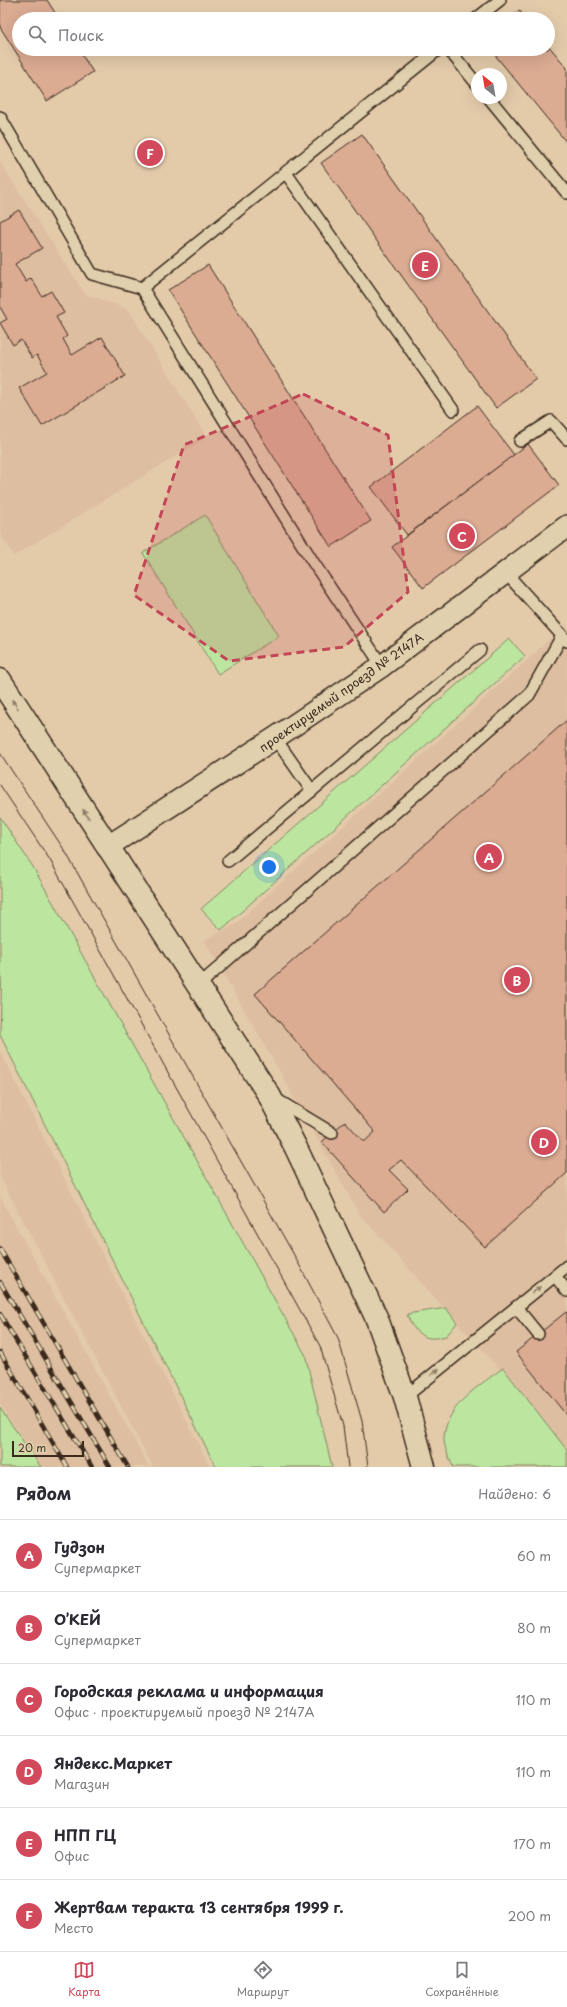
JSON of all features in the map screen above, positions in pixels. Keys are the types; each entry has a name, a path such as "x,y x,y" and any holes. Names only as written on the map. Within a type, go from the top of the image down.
{"main road":[{"path":"0,680 269,1095 377,1319 405,1397 424,1467"}],"street":[{"name":"проектируемый проезд № 2147А","path":"107,846 275,738 382,666 567,526"}],"lane":[{"path":"485,12 500,0"},
{"path":"142,288 430,56"},
{"path":"454,56 471,77"},
{"path":"493,104 567,193"},
{"path":"0,118 92,274 142,288 313,562 382,666"},
{"path":"286,173 453,410"},
{"path":"520,441 551,421 567,439"},
{"path":"199,985 529,695 565,638 506,573"},
{"path":"228,861 480,650"},
{"path":"275,738 312,791"},
{"path":"269,1095 332,1133"},
{"path":"405,1397 567,1266"},
{"path":"555,1276 567,1291"},
{"path":"516,1307 538,1334"}],"highlighted area":[{"path":"303,394 388,435 408,592 344,647 229,661 134,595 184,445"}],"shaded area":[{"path":"0,162 85,294 128,309 207,437 14,556 0,534"},
{"path":"567,624 567,1455 494,1363 359,1214 204,940 233,926"},
{"path":"0,1051 210,1467 153,1467 0,1177"},
{"path":"0,1197 149,1467 41,1467 0,1404"}],"green space":[{"path":"205,515 279,636 218,674 143,553"},
{"path":"509,639 525,656 221,930 201,909"},
{"path":"0,817 33,867 305,1354 332,1467 216,1467 0,1035"},
{"path":"446,1308 457,1323 446,1336 438,1338 426,1337 418,1333 412,1326 407,1314"},
{"path":"503,1368 567,1450 567,1467 453,1467 444,1441 446,1425 451,1415 466,1397"},
{"path":"0,1408 41,1467 0,1467"}],"building":[{"path":"0,0 47,0 55,12 12,12 12,46 0,27"},
{"path":"555,53 567,68 567,143 496,56 555,56"},
{"path":"18,56 83,56 93,72 47,101"},
{"path":"362,134 536,379 496,408 321,163"},
{"path":"19,210 42,248 15,264 26,282 31,278 42,296 51,291 64,313 56,317 67,336 63,339 72,355 102,337 125,376 42,426 19,388 47,372 37,355 32,358 21,340 13,345 0,323 7,319 0,307 0,221"},
{"path":"208,265 371,521 331,547 168,290"},
{"path":"477,406 514,455 407,535 371,487"},
{"path":"528,444 559,485 423,588 392,547"},
{"path":"567,720 567,1173 485,1247 401,1160 389,1170 408,1189 384,1212 322,1142 345,1121 364,1142 375,1132 255,994"},
{"path":"566,1312 567,1314 567,1416 516,1352"}],"tram line":[{"path":"0,753 65,851 294,1255 338,1338 362,1421 368,1467"},
{"path":"0,785 50,860 320,1346 343,1426 348,1467"}],"railway":[{"path":"0,1249 128,1467"},
{"path":"0,1282 110,1467"},
{"path":"0,1314 92,1467"},
{"path":"0,1352 67,1467"}],"place":[{"name":"Жертвам теракта 13 сентября 1999 г.","path":"150,153"},
{"name":"НПП ГЦ","path":"425,265"},
{"name":"Городская реклама и информация","path":"462,536"},
{"name":"Гудзон","path":"489,857"},
{"name":"О’КЕЙ","path":"517,980"},
{"name":"Яндекс.Маркет","path":"544,1142"}]}
